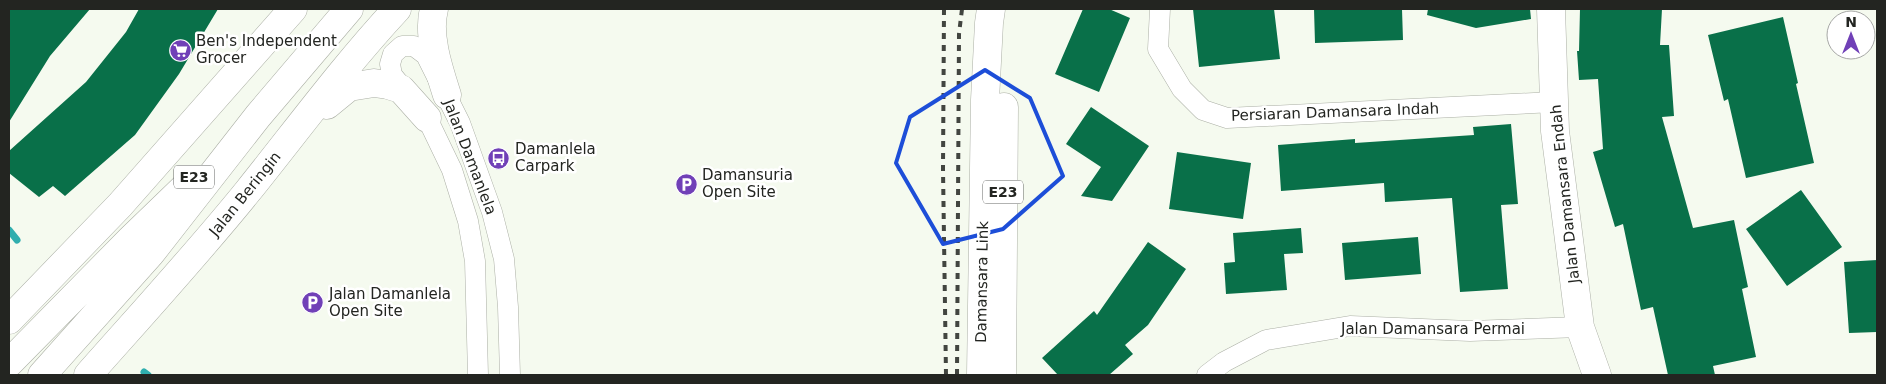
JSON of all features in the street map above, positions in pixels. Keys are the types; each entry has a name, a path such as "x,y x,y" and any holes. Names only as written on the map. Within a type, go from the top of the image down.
{"main road":[{"path":"9,320 120,205 293,9"},
{"name":"E23","path":"9,364 131,239 258,116 349,9"},
{"name":"Jalan Beringin","path":"88,375 206,242 284,147 333,83 397,9"},
{"path":"434,9 433,40 438,69 447,95"},
{"name":"Jalan Damansara Endah","path":"1551,9 1556,130 1580,327 1597,375"},
{"path":"966,375 970,146 995,14"},
{"name":"Damansara Link","path":"981,375 985,100 995,14"},
{"name":"Damansara Link","path":"995,14 1002,375"},
{"path":"284,147 337,95 349,87 362,83 388,84 401,89 427,118"},
{"path":"42,375 151,253 258,116"}],"street":[{"name":"Persiaran Damansara Indah","path":"1160,9 1158,49 1182,90 1202,110 1227,118 1554,102"},
{"name":"Jalan Damanlela","path":"478,375 475,260 468,221 452,170 427,118 392,75 390,64 393,54 402,46 414,46 426,54 447,95 474,160 492,212 504,259 508,307 510,375"},
{"name":"Jalan Damansara Permai","path":"1207,375 1224,362 1266,340 1350,326 1470,331 1580,327"}],"highlighted area":[{"path":"985,70 1030,98 1063,176 1003,229 943,244 896,163 910,117"}],"building":[{"path":"9,9 90,9 50,56 9,122"},
{"path":"139,9 218,9 179,74 135,135 65,196 53,186 39,197 9,173 9,151 86,82 126,32"},
{"path":"1083,9 1109,9 1130,18 1099,92 1055,74"},
{"path":"1193,9 1274,9 1280,59 1199,67"},
{"path":"1314,9 1402,9 1403,40 1315,43"},
{"path":"1428,9 1530,9 1531,19 1476,28 1427,15"},
{"path":"1580,9 1662,9 1660,45 1669,45 1674,116 1662,117 1693,228 1734,220 1748,287 1742,289 1756,357 1713,366 1715,375 1668,375 1653,307 1641,310 1623,224 1615,227 1593,152 1603,149 1598,79 1579,80 1577,51 1579,51"},
{"path":"1783,17 1814,163 1746,178 1728,99 1724,101 1708,35"},
{"path":"1091,107 1149,146 1112,201 1081,196 1101,167 1066,144"},
{"path":"1511,124 1518,204 1501,205 1508,289 1460,292 1452,198 1385,202 1384,183 1281,191 1278,145 1355,139 1355,143 1474,135 1473,127"},
{"path":"1177,152 1251,163 1243,219 1169,209"},
{"path":"1801,190 1842,247 1787,286 1746,229"},
{"path":"1301,228 1303,253 1284,254 1287,290 1226,294 1224,263 1235,262 1233,233"},
{"path":"1418,237 1421,274 1345,280 1342,243"},
{"path":"1148,242 1186,269 1148,325 1125,345 1133,354 1109,375 1058,375 1042,358 1094,311 1097,315"},
{"path":"1877,260 1877,332 1849,333 1844,262"}],"waterway":[{"path":"9,230 17,240"},
{"path":"144,372 148,375"}],"railway":[{"path":"944,9 943,169 946,375"},
{"path":"957,375 959,34 962,9"}],"place":[{"name":"Ben's Independent Grocer","path":"180,50"},
{"name":"Damanlela Carpark","path":"499,158"},
{"name":"Damansuria Open Site","path":"686,184"},
{"name":"Jalan Damanlela Open Site","path":"313,303"}]}
